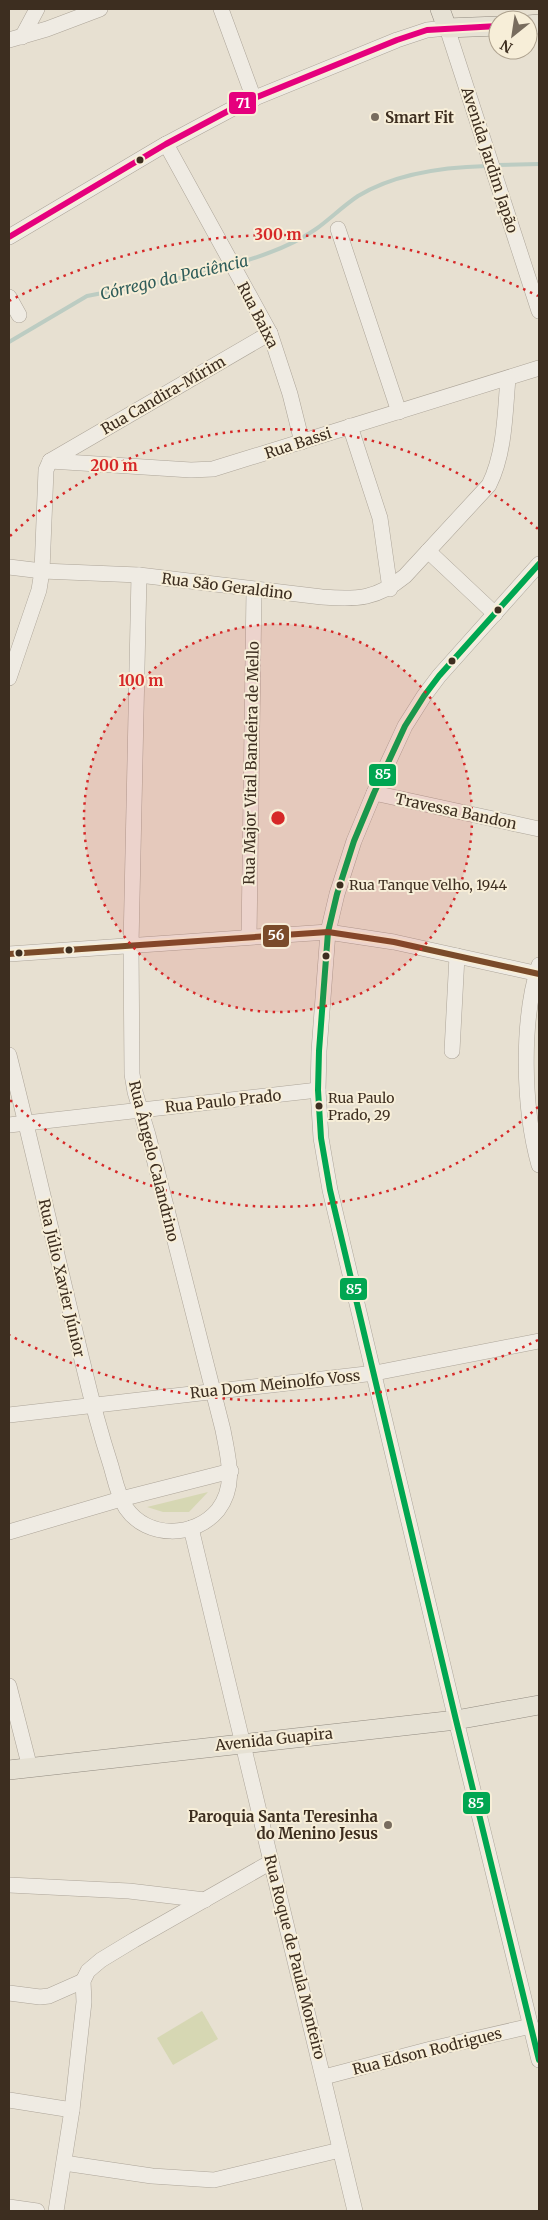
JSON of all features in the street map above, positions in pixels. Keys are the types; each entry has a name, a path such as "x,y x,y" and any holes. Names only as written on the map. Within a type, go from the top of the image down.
{"main road":[{"name":"Avenida Jardim Japão","path":"440,9 447,28"},
{"path":"447,28 488,26"},
{"name":"Avenida Guapira","path":"9,1770 243,1742 456,1720 539,1705"}],"street":[{"path":"15,38 37,9"},
{"path":"15,38 100,9"},
{"path":"221,9 254,99"},
{"path":"9,237 166,144 254,99 398,40 427,30 447,28"},
{"name":"Avenida Jardim Japão","path":"447,28 539,311"},
{"name":"Rua Baixa","path":"166,144 270,333 290,394 302,442"},
{"path":"338,229 399,412"},
{"path":"9,297 19,314"},
{"name":"Rua Candira-Mirim","path":"53,459 270,333"},
{"name":"Rua Bassi","path":"53,459 182,469 213,469 539,368"},
{"name":"Rua São Geraldino","path":"9,567 42,571 139,574 254,590 344,599 365,597 390,588 405,576 489,485 496,471 508,378"},
{"path":"350,426 380,518 390,588"},
{"path":"9,678 39,590 42,571 45,478 46,470 53,459"},
{"path":"428,550 495,614"},
{"path":"539,564 439,676 424,696 405,726 374,793 354,842 337,894 328,932 318,1090 321,1138 330,1190 539,2060"},
{"name":"Rua Ângelo Calandrino","path":"139,574 131,945 132,1074 211,1391 223,1430 231,1471"},
{"name":"Rua Major Vital Bandeira de Mello","path":"249,937 254,590"},
{"name":"Travessa Bandon","path":"374,793 539,830"},
{"path":"9,954 328,932 394,942 538,971 529,1028 526,1092 529,1124 539,1165"},
{"path":"452,1051 457,956"},
{"name":"Rua Júlio Xavier Júnior","path":"9,1055 92,1405 121,1499"},
{"name":"Rua Paulo Prado","path":"9,1125 318,1090"},
{"name":"Rua Dom Meinolfo Voss","path":"9,1415 375,1373 539,1341"},
{"path":"9,1532 121,1499 231,1471 229,1488 221,1506 208,1520 191,1528 171,1531 151,1527 133,1516 121,1499"},
{"name":"Rua Roque de Paula Monteiro","path":"191,1528 355,2211"},
{"path":"9,1686 30,1768"},
{"path":"56,2211 72,2110 84,2002 83,1981 88,1971 101,1960 271,1862"},
{"path":"9,1884 129,1891 205,1900"},
{"path":"9,1993 40,1997 48,1996 83,1981"},
{"name":"Rua Edson Rodrigues","path":"324,2077 431,2049 531,2026"},
{"path":"9,2100 72,2110"},
{"path":"64,2163 152,2176 214,2180 340,2150"},
{"path":"9,2207 37,2211"}],"green space":[{"path":"208,1492 189,1512 163,1512 147,1507"},
{"path":"202,2011 218,2039 173,2065 157,2038"}],"waterway":[{"name":"Córrego da Paciência","path":"497,165 539,164"},
{"name":"Córrego da Paciência","path":"235,264 267,254 297,241 316,229 358,196 388,182 437,170 487,166"},
{"name":"Córrego da Paciência","path":"9,342 87,296 196,275 229,266"}],"transit line":[{"name":"71","path":"9,237 166,144 245,102 397,40 427,30 488,27"},
{"name":"85","path":"539,564 439,676 424,696 405,726 374,793 354,841 337,894 328,932 318,1090 321,1138 330,1190 539,2060"},
{"name":"56","path":"9,954 328,932 394,942 539,974"}],"place":[{"name":"Smart Fit","path":"375,117"},
{"name":"Rua Tanque Velho, 1944","path":"340,885"},
{"name":"Rua Paulo Prado, 29","path":"319,1106"},
{"name":"Paroquia Santa Teresinha do Menino Jesus","path":"388,1825"}]}
